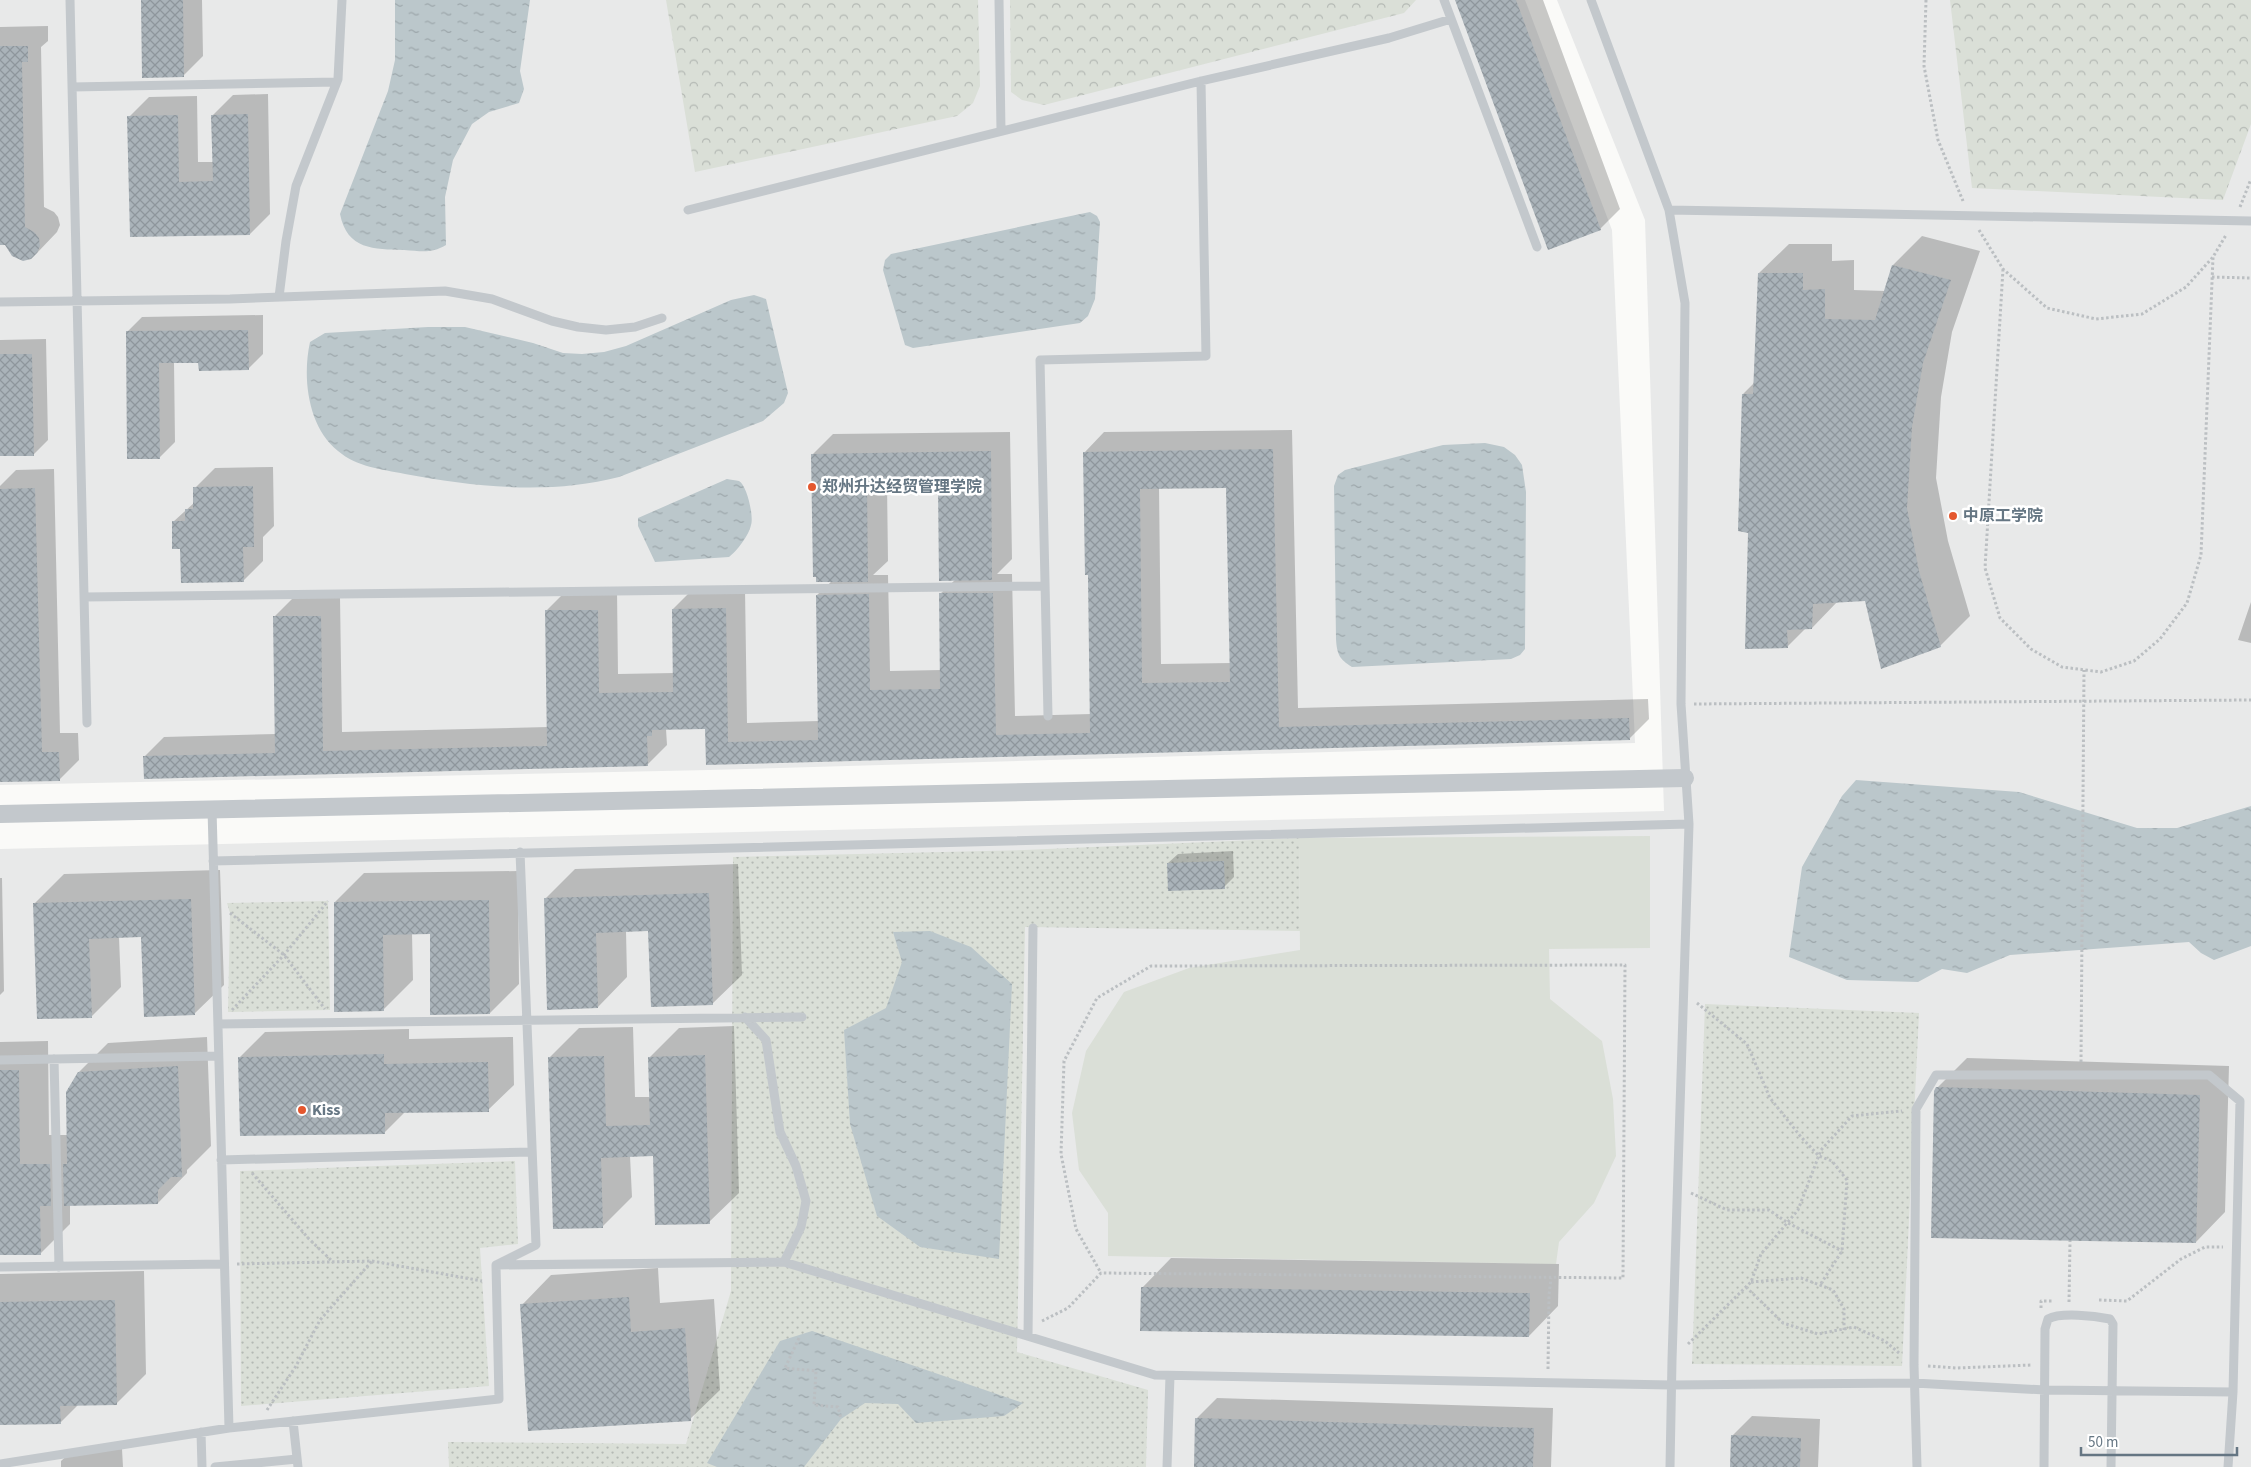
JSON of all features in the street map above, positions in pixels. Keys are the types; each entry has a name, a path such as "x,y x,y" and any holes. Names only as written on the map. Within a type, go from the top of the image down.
{"street":[{"path":"0,814 1685,778"}],"lane":[{"path":"70,0 87,723"},
{"path":"279,297 286,241 296,186 336,82 341,44 342,0"},
{"path":"999,0 1001,132"},
{"path":"1444,0 1537,247"},
{"path":"1591,0 1669,210 1685,303 1681,704 1689,824 1670,1467"},
{"path":"688,210 1202,81 1389,38 1451,19"},
{"path":"1048,716 1040,360 1206,356 1202,81"},
{"path":"72,87 336,82"},
{"path":"1669,210 2251,222"},
{"path":"0,302 279,297 445,291 492,299 552,321 606,330 635,328 662,318"},
{"path":"84,597 1045,586"},
{"path":"212,809 229,1428"},
{"path":"213,860 1689,824"},
{"path":"496,1266 536,1245 520,852"},
{"path":"1028,1332 1033,928"},
{"path":"745,1017 766,1040 780,1132 796,1166 806,1202 801,1227 784,1262"},
{"path":"218,1024 802,1017"},
{"path":"0,1060 218,1056"},
{"path":"54,1059 59,1266"},
{"path":"1917,1467 1914,1383 1916,1109 1936,1075 2210,1075 2240,1101 2233,1392 2228,1467"},
{"path":"221,1160 532,1152"},
{"path":"496,1266 784,1262 1028,1332 1155,1375 1671,1385 1914,1383 2045,1390 2233,1392"},
{"path":"0,1267 224,1264"},
{"path":"0,1464 256,1424 498,1399 496,1266"},
{"path":"2044,1467 2046,1329 2048,1319 2054,1316 2101,1317 2110,1320 2114,1324 2111,1467"},
{"path":"1167,1467 1170,1376"},
{"path":"215,1467 297,1463 293,1421"},
{"path":"201,1432 202,1467"}],"path":[{"path":"2003,268 1985,568 2000,618 2031,649 2062,666 2101,672 2134,661 2160,639 2187,603 2201,555 2213,257"},
{"path":"2212,277 2251,278"},
{"path":"2081,1075 2082,1009 2080,980 2084,670"},
{"path":"1681,704 2251,700"},
{"path":"214,900 284,955 336,1023"},
{"path":"218,1024 284,955 328,901"},
{"path":"1028,1332 1068,1308 1101,1273 1623,1278 1625,965 1151,966 1097,998 1064,1061 1061,1154 1076,1229 1101,1273"},
{"path":"1684,991 1747,1044 1770,1098 1819,1156 1832,1161 1847,1180 1842,1251 1820,1285"},
{"path":"1672,1360 1751,1282 1761,1254 1798,1210 1821,1150 1852,1116 1916,1109"},
{"path":"240,1160 308,1239 332,1262"},
{"path":"1677,1186 1727,1210 1769,1210 1842,1251"},
{"path":"2070,1241 2070,1316"},
{"path":"256,1424 296,1366 320,1320 372,1261"},
{"path":"224,1264 372,1261 496,1284"},
{"path":"1548,1382 1549,1294 1551,1278"},
{"path":"1751,1282 1801,1278 1833,1290 1844,1309 1844,1330"},
{"path":"1746,1287 1783,1324 1818,1334 1854,1327 1885,1341 1914,1365"},
{"path":"799,1338 785,1368 816,1371 814,1405 838,1408 841,1419"}],"shaded area":[{"name":"郑州升达经贸管理学院","path":"0,0 1525,0 1612,230 1635,743 709,770 0,785"},
{"name":"中原工学院","path":"1557,0 2251,0 2251,1467 0,1467 0,849 1664,811 1645,220"}],"green space":[{"path":"666,0 978,0 980,86 973,103 957,116 695,172"},
{"path":"1010,0 1416,0 1404,13 1044,105 1022,100 1011,92"},
{"path":"1950,0 2251,0 2251,124 2223,200 1972,188"},
{"path":"1650,836 1650,948 1549,949 1550,999 1602,1041 1613,1099 1616,1156 1594,1203 1559,1242 1556,1264 1108,1256 1108,1213 1079,1170 1072,1113 1086,1051 1124,992 1189,968 1300,950 1299,838"},
{"path":"1299,838 1300,931 1025,927 1017,1352 1148,1390 1146,1467 449,1467 448,1442 686,1444 731,1291 733,857 1024,850"},
{"path":"328,901 330,1010 228,1012 230,913 227,903"},
{"path":"1705,1004 1919,1013 1902,1366 1692,1364"},
{"path":"515,1161 518,1244 480,1248 489,1386 241,1406 240,1171"}],"water":[{"path":"395,0 530,0 520,71 524,89 519,103 489,112 472,124 453,160 445,197 446,245 431,251 382,249 363,245 349,235 340,214 388,91 395,60"},
{"path":"1090,212 1097,216 1100,222 1095,299 1088,316 1080,323 913,348 905,345 883,270 885,260 891,254"},
{"path":"754,295 766,299 788,393 784,403 763,421 619,477 593,483 566,486 512,487 431,479 370,467 353,461 338,451 328,441 320,429 310,401 307,371 310,342 325,333 428,327 465,327 533,343 563,353 582,354 604,352 626,346 731,300"},
{"path":"1485,443 1504,447 1515,455 1522,465 1526,492 1525,649 1520,655 1511,659 1352,667 1340,656 1336,639 1334,486 1338,475 1345,470 1443,445"},
{"path":"727,479 739,481 745,488 752,515 748,533 736,551 729,557 655,562 638,526 638,518"},
{"path":"1856,780 2019,792 2137,828 2177,828 2251,806 2251,946 2214,960 2201,953 2189,942 2010,955 1967,973 1942,969 1918,982 1847,980 1789,957 1802,867 1842,796"},
{"path":"930,931 971,947 1012,984 999,1259 920,1247 877,1216 850,1124 844,1030 886,1008 902,962 893,932"},
{"path":"812,1331 1023,1403 1004,1416 916,1423 898,1404 865,1403 841,1419 804,1467 717,1467 707,1463 780,1341"}],"building":[{"path":"141,0 183,0 184,77 142,78"},
{"path":"1455,0 1516,0 1601,230 1548,250"},
{"path":"0,46 28,46 28,62 22,62 25,227 34,232 39,238 40,246 37,253 31,259 23,261 12,256 5,245 0,245"},
{"path":"248,114 250,235 130,237 127,116 178,115 179,182 213,181 211,115"},
{"path":"1892,265 1951,280 1923,363 1912,427 1907,508 1919,571 1941,647 1881,669 1865,601 1813,604 1812,629 1787,630 1788,648 1745,649 1748,533 1738,531 1742,394 1753,394 1758,273 1803,273 1803,290 1825,289 1825,319 1875,320"},
{"path":"248,330 249,370 199,371 198,363 159,363 160,459 127,459 126,331"},
{"path":"0,354 32,354 34,456 0,456"},
{"path":"1273,449 1279,727 1629,718 1630,740 706,765 705,729 652,730 652,736 647,736 648,766 144,779 143,756 275,753 273,616 321,616 323,751 547,746 545,610 598,610 599,693 673,692 672,609 726,608 728,742 818,740 816,595 869,594 870,690 940,689 939,593 993,593 996,735 1090,733 1088,575 1085,575 1083,452","holes":["1226,488 1230,682 1142,683 1140,489"]},
{"path":"991,451 992,580 939,581 938,484 867,485 868,582 816,582 816,577 813,577 811,454"},
{"path":"253,486 254,547 243,547 244,582 181,583 180,549 172,549 172,521 185,521 185,509 193,509 193,487"},
{"path":"35,488 42,752 59,752 60,781 0,782 0,489"},
{"path":"1224,861 1225,889 1168,891 1167,863"},
{"path":"709,893 713,1005 651,1007 648,931 596,933 598,1008 547,1010 544,898"},
{"path":"191,899 195,1015 144,1017 141,937 89,939 92,1018 37,1019 33,903"},
{"path":"489,900 490,1014 430,1015 430,934 383,935 384,1011 334,1012 334,902"},
{"path":"384,1054 384,1064 488,1062 489,1112 385,1113 385,1134 240,1136 238,1057"},
{"path":"705,1055 710,1224 655,1225 653,1156 601,1158 603,1228 553,1229 548,1057 604,1056 606,1126 650,1125 648,1057"},
{"path":"178,1066 182,1177 171,1177 158,1190 158,1204 64,1206 63,1164 67,1164 66,1092 78,1072"},
{"path":"0,1070 19,1070 20,1164 50,1164 51,1206 40,1206 41,1255 0,1255"},
{"path":"1936,1087 2200,1095 2196,1243 1931,1238 1934,1091"},
{"path":"1141,1287 1530,1293 1529,1337 1140,1331"},
{"path":"629,1297 631,1332 685,1328 691,1421 528,1431 520,1304"},
{"path":"115,1300 117,1405 60,1406 61,1424 0,1425 0,1302"},
{"path":"1195,1418 1534,1428 1533,1467 1194,1467"},
{"path":"1731,1435 1801,1438 1800,1467 1730,1467"}],"place":[{"name":"郑州升达经贸管理学院","path":"812,487"},
{"name":"中原工学院","path":"1953,516"},
{"name":"Kiss","path":"302,1110"}]}
